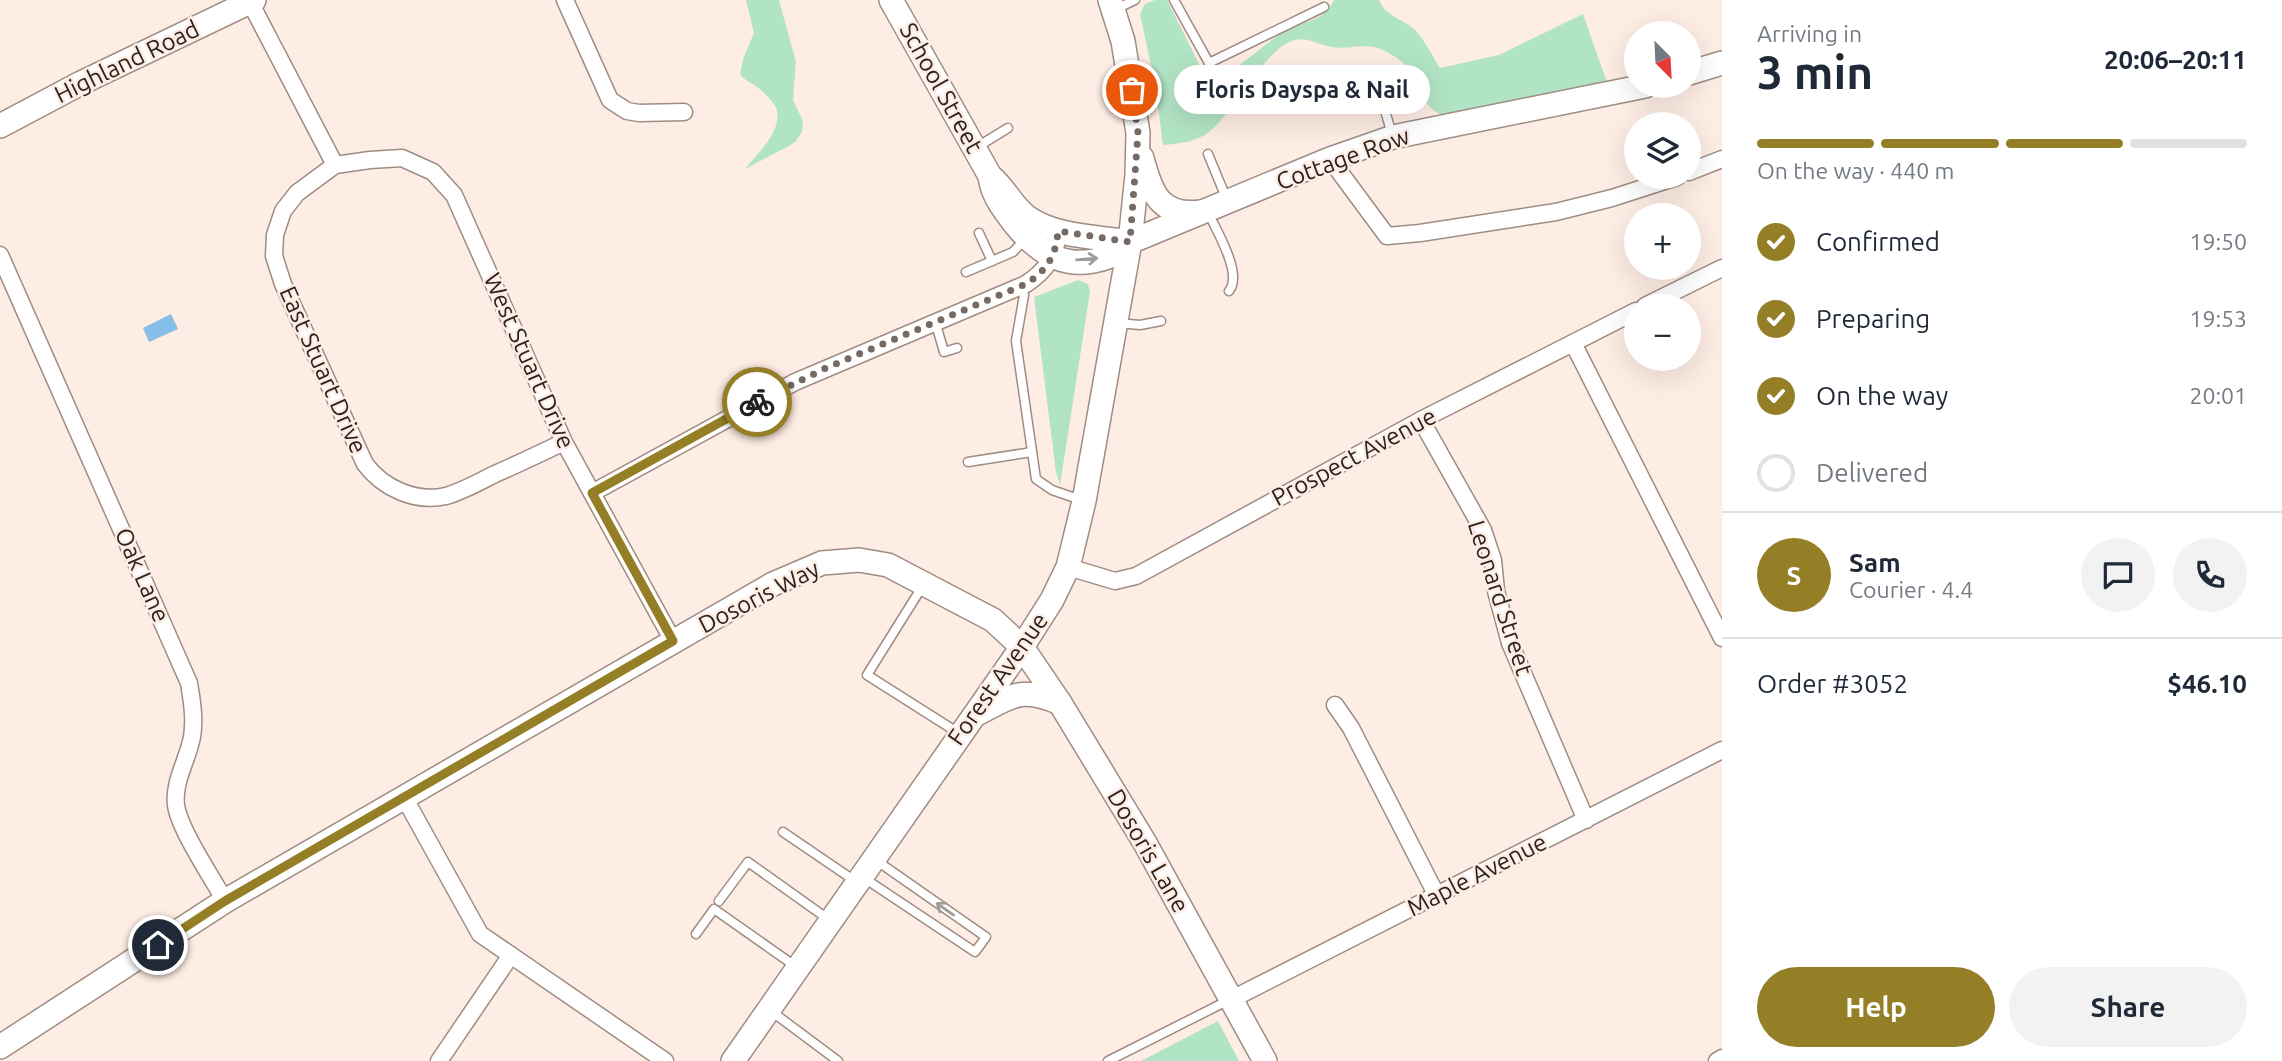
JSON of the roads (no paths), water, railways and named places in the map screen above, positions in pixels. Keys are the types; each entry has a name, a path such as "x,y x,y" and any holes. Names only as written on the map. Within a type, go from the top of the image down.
{"street":[{"path":"565,0 610,100 627,111 639,113 684,111"},
{"name":"School Street","path":"891,0 990,176 992,190 1026,238 1053,258"},
{"path":"248,2 335,165"},
{"name":"Highland Road","path":"0,125 248,2"},
{"path":"1112,5 1123,41 1149,181 1160,202 1187,214 1218,207"},
{"path":"1701,69 1722,63"},
{"name":"Cottage Row","path":"1130,242 1330,159 1392,137 1624,90"},
{"name":"Forest Avenue","path":"733,1061 1022,646 1052,600 1068,567 1084,501 1130,242 1138,133"},
{"name":"West Stuart Drive","path":"335,165 402,158 433,172 454,195 564,442 673,641"},
{"path":"1330,159 1387,236 1556,212 1640,189"},
{"path":"1701,167 1722,159"},
{"name":"East Stuart Drive","path":"335,165 297,193 284,211 275,235 274,256 283,284 371,473 396,490 415,496 437,497 470,486 564,442"},
{"name":"School Street","path":"990,176 1002,186 1015,206 1028,218 1058,231 1130,242"},
{"path":"592,493 794,382 1021,286 1041,274 1053,258 1058,231"},
{"path":"1053,258 1083,261 1102,258 1130,242"},
{"name":"Oak Lane","path":"0,255 190,683 192,737 179,779 176,805 188,835 225,901"},
{"path":"1669,294 1722,268"},
{"name":"Prospect Avenue","path":"1068,567 1115,581 1136,576 1421,420 1624,317"},
{"path":"1573,343 1722,638"},
{"name":"Leonard Street","path":"1421,420 1483,530 1493,560 1496,591 1510,643 1586,820"},
{"name":"Dosoris Way","path":"0,1047 225,901 773,584 822,563 859,560 888,565 993,620 1022,646"},
{"name":"Dosoris Lane","path":"1022,646 1060,702 1145,843 1265,1061"},
{"path":"967,725 1014,695 1030,692 1060,702"},
{"path":"1335,705 1351,728 1437,896"},
{"name":"Maple Avenue","path":"1232,999 1722,750"},
{"path":"404,797 477,930 492,944 665,1061"},
{"path":"439,1061 511,955"},
{"path":"1717,1061 1722,1058"}],"lane":[{"path":"1112,5 1135,0"},
{"path":"1174,0 1209,63 1324,7"},
{"path":"1376,81 1392,137"},
{"path":"975,149 1008,128"},
{"path":"1208,154 1234,272 1233,285 1228,291"},
{"path":"979,233 992,261"},
{"path":"966,272 1013,252 1026,238"},
{"path":"1021,286 1024,295 1016,341 1036,479 1052,490 1084,501"},
{"path":"935,321 944,352 957,348"},
{"path":"1115,323 1140,325 1161,321"},
{"path":"968,462 1032,452"},
{"path":"925,583 867,675 967,725"},
{"path":"783,832 864,872 986,937 975,952 864,872"},
{"path":"719,901 748,862 831,921"},
{"path":"696,934 714,909 798,968"},
{"path":"1108,1061 1232,999"},
{"path":"769,1009 838,1061"}],"water":[{"path":"171,314 178,329 149,342 143,328"}],"place":[{"name":"Floris Dayspa & Nail","path":"1132,90"}]}
